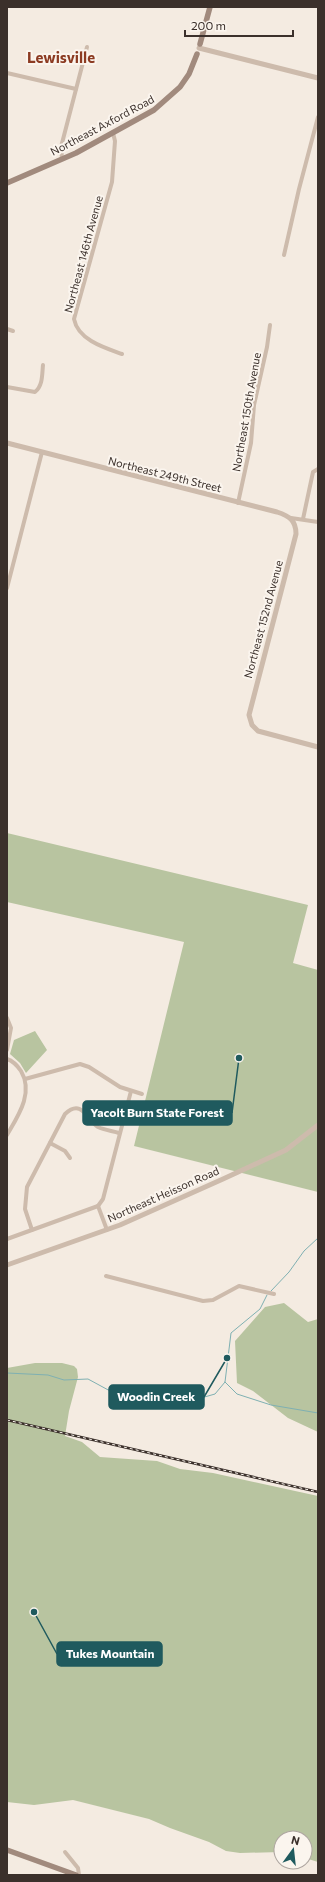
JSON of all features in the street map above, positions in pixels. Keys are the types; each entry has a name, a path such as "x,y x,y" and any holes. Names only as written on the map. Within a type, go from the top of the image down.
{"main road":[{"name":"Northeast Axford Road","path":"7,182 62,159 113,133 154,110 170,98 189,74 199,49 210,7"},
{"path":"7,1850 78,1875"}],"street":[{"path":"62,159 61,147 88,47"},
{"path":"199,49 318,78"},
{"path":"7,73 76,89"},
{"path":"284,255 297,195 318,117"},
{"name":"Northeast 146th Avenue","path":"113,133 115,141 112,182 74,319 78,329 88,338 122,354"},
{"name":"Northeast 150th Avenue","path":"238,503 251,443 254,405 267,347 270,325"},
{"path":"7,330 13,331"},
{"path":"7,387 36,392 41,384 43,365"},
{"name":"Northeast 249th Street","path":"7,443 277,512 291,518 318,522"},
{"path":"7,588 42,452"},
{"path":"303,519 313,472 318,469"},
{"name":"Northeast 152nd Avenue","path":"291,518 295,523 296,534 249,715 252,725 258,731 318,747"},
{"path":"7,1018 11,1028 7,1050"},
{"path":"7,1059 15,1064 25,1079 27,1089 25,1101 7,1135"},
{"path":"25,1079 80,1064 88,1067 120,1088 142,1094"},
{"path":"7,1238 98,1206 103,1199 131,1091"},
{"path":"32,1230 26,1209 27,1187 67,1112 77,1109 86,1114 98,1127 119,1133"},
{"name":"Northeast Heisson Road","path":"7,1266 107,1230 286,1150 310,1133 318,1125"},
{"path":"50,1144 65,1151 70,1158"},
{"path":"98,1206 107,1230"},
{"path":"106,1276 203,1301 213,1300 234,1287 239,1286 274,1294"},
{"path":"65,1852 78,1868 78,1875"}],"green space":[{"path":"7,833 308,905 293,963 318,970 318,1192 134,1146 184,942 7,902"},
{"path":"35,1031 47,1050 26,1073 20,1063 10,1054 14,1040"},
{"path":"284,1303 308,1322 318,1319 318,1432 288,1418 253,1391 237,1383 235,1341 265,1307"},
{"path":"35,1363 62,1363 74,1366 77,1369 78,1377 69,1411 65,1436 82,1442 100,1457 157,1461 180,1469 213,1473 318,1496 318,1862 313,1860 313,1830 273,1830 273,1852 240,1853 226,1851 209,1842 149,1819 73,1800 34,1805 7,1802 7,1368"}],"waterway":[{"path":"271,1291 289,1272 304,1251 318,1238"},
{"path":"7,1373 48,1375 64,1380 88,1379 123,1398 178,1403 215,1394 225,1382 231,1333 260,1309 267,1295"},
{"path":"225,1382 237,1394 271,1405 318,1413"}],"railway":[{"path":"7,1420 318,1492"}],"place":[{"name":"Yacolt Burn State Forest","path":"239,1058"},
{"name":"Woodin Creek","path":"227,1358"},
{"name":"Tukes Mountain","path":"34,1612"}],"district":[{"name":"Lewisville","path":"61,57"}]}
